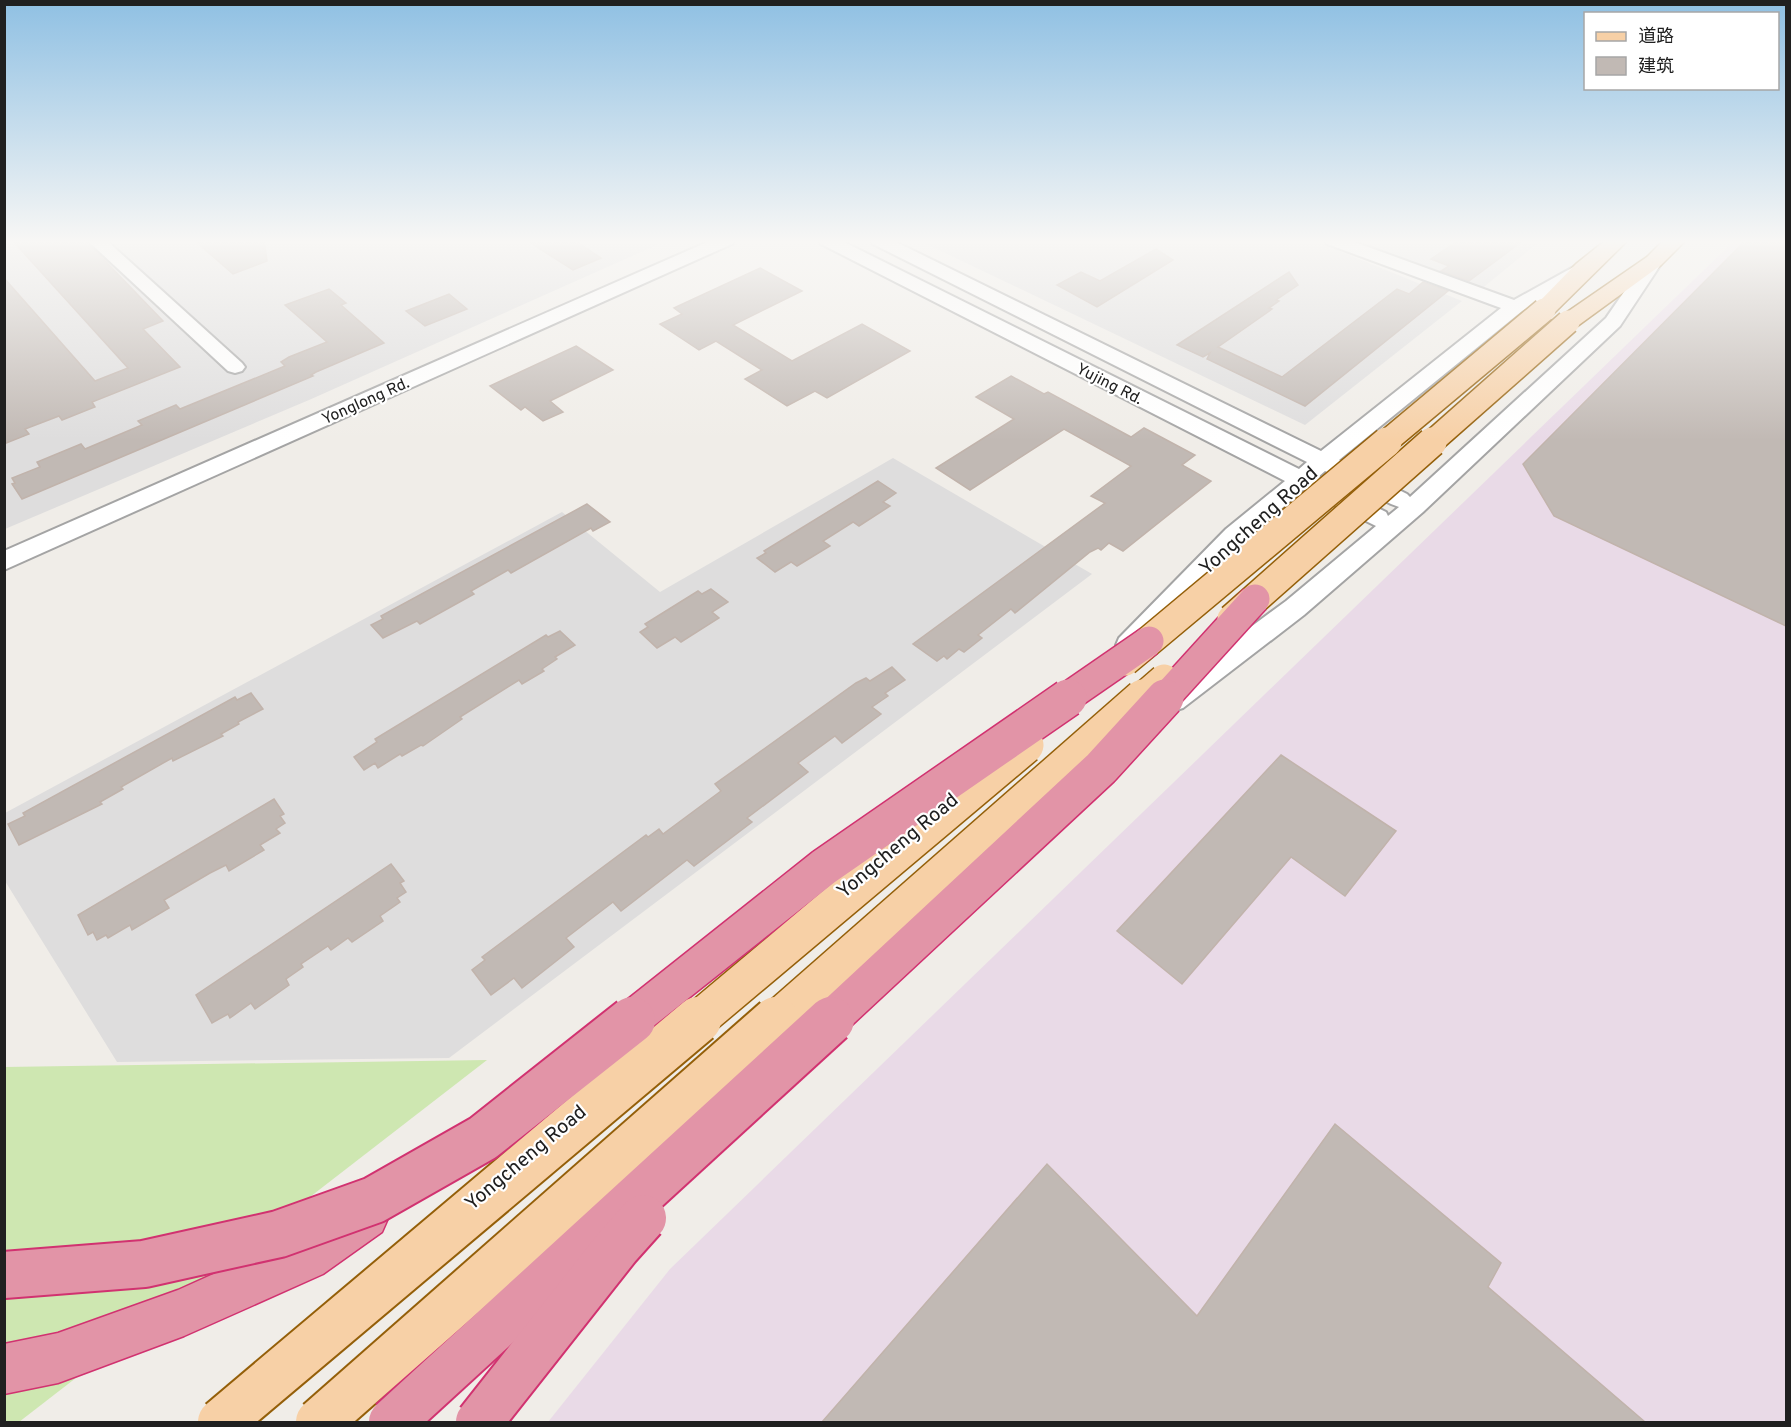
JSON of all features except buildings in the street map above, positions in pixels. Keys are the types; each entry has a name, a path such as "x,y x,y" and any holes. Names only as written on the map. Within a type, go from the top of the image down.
{"highway":[{"path":"392,1422 1101,768 1255,599"},
{"path":"4,1369 58,1358 184,1312 306,1257 483,1138 824,867 1149,641"},
{"path":"479,1422 617,1247 788,1059"},
{"path":"4,1275 144,1264 279,1234 374,1200 483,1138"}],"main road":[{"name":"Yongcheng Road","path":"1542,313 1556,307"},
{"path":"319,1422 1255,599 1542,313"},
{"path":"220,1422 1542,313"}],"street":[{"path":"169,307 235,367"},
{"name":"Yonglong Rd.","path":"4,542 543,307"},
{"name":"Yonglong Rd.","path":"4,561 576,307"},
{"name":"Yujing Rd.","path":"967,307 1403,516"},
{"name":"Yujing Rd.","path":"1004,307 1311,471 1403,516"},
{"path":"1524,307 1542,313"},
{"name":"Yongcheng Road","path":"209,1422 1034,732 1122,652 1235,535 1311,471 1548,307"},
{"name":"Yongcheng Road","path":"332,1422 652,1138 1059,788 1295,608 1403,516 1613,322 1623,307"}],"shaded area":[{"path":"5,307 519,307 309,400 5,529"},
{"path":"1057,307 1455,307 1305,425"},
{"path":"1666,307 1786,307 1786,1422 548,1422 670,1269"},
{"path":"893,458 1092,574 449,1058 117,1062 5,881 5,813 562,512 660,592"}],"green space":[{"path":"487,1060 19,1422 4,1422 4,1067"}]}
